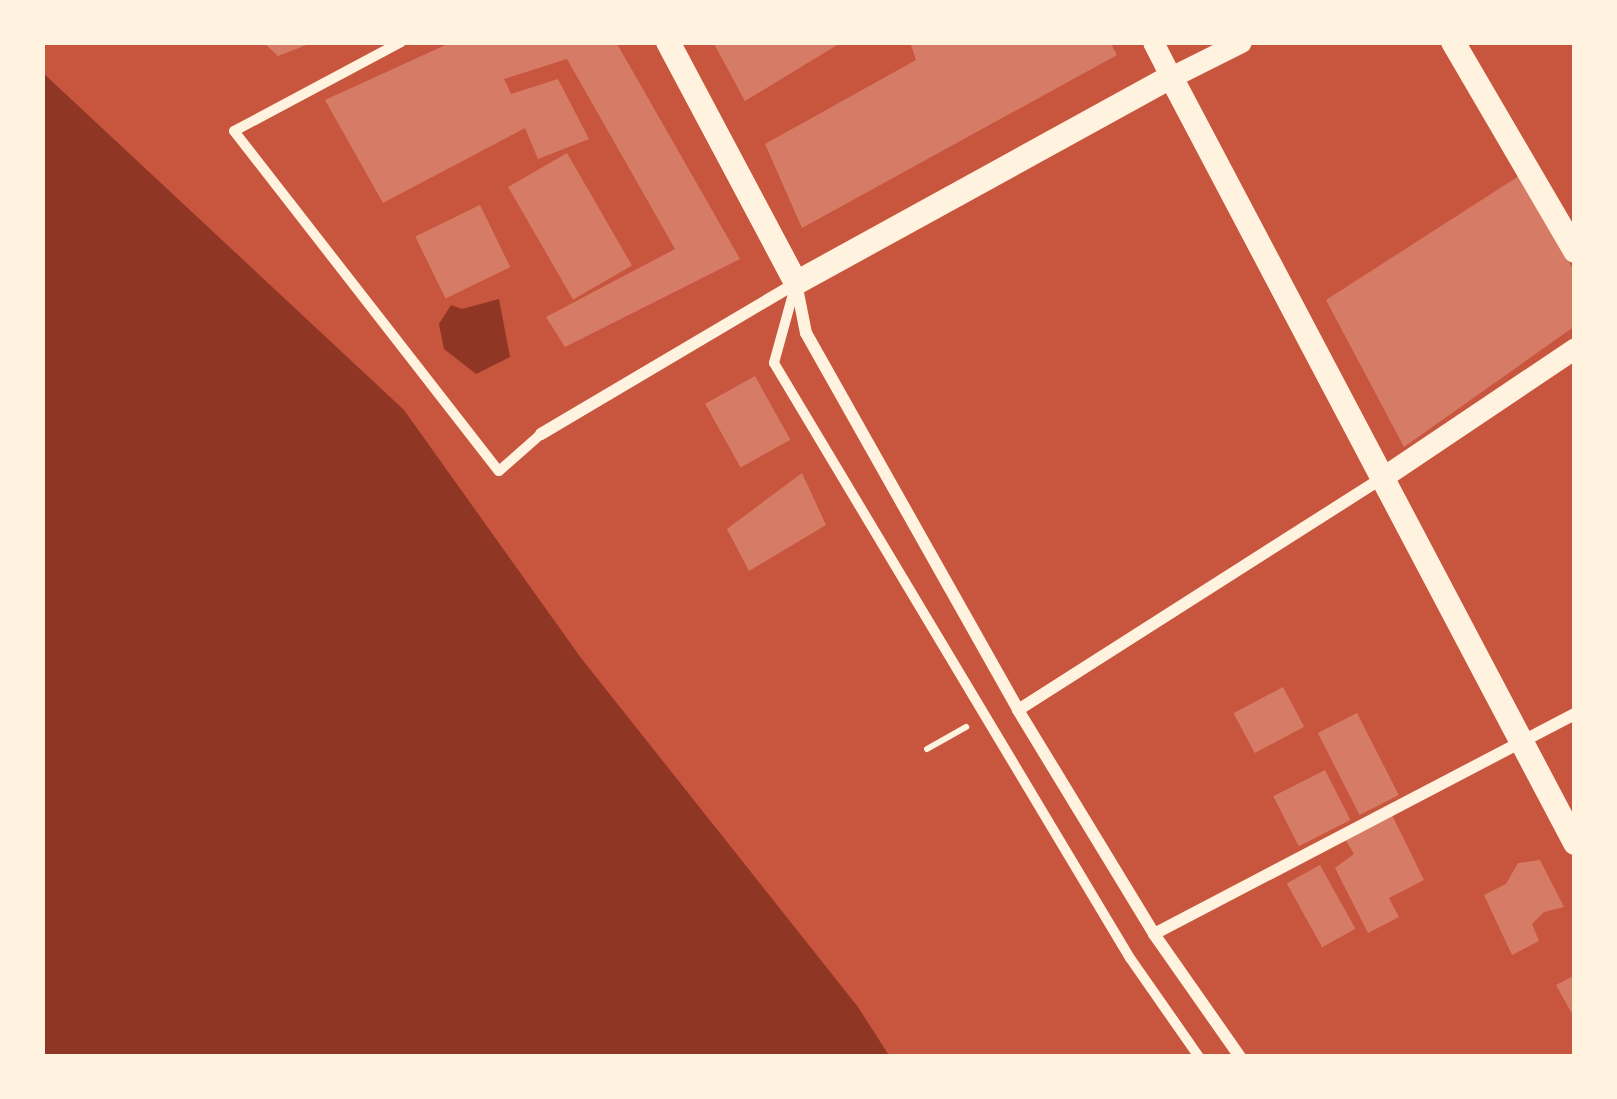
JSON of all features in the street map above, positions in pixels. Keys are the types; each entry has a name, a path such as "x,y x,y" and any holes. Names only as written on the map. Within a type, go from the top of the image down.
{"main road":[{"path":"668,42 796,283 1171,77 1575,843"},
{"path":"1453,42 1575,251"}],"street":[{"path":"400,42 233,131 499,471 541,434 796,283"},
{"path":"1153,42 1171,77 1241,42"},
{"path":"796,283 806,333 1018,710 1154,934 1240,1057"},
{"path":"796,283 774,363 1130,958 1199,1057"},
{"path":"1018,710 1575,348"},
{"path":"1154,934 1575,714"}],"path":[{"path":"928,749 985,716"}],"shaded area":[{"path":"42,72 404,410 581,658 858,1007 890,1057 42,1057"},
{"path":"499,299 510,357 476,374 444,349 439,324 451,305 462,309"}],"building":[{"path":"263,42 314,42 278,56"},
{"path":"452,42 616,42 740,259 565,347 546,317 675,249 567,59 504,79 511,94 558,79 589,139 538,159 525,128 383,203 325,100"},
{"path":"713,42 842,42 745,101"},
{"path":"910,42 1110,42 1117,55 802,228 765,144 916,60"},
{"path":"567,153 632,266 573,300 508,187"},
{"path":"1522,174 1575,273 1575,326 1404,447 1326,300"},
{"path":"480,205 510,267 446,299 415,237"},
{"path":"755,376 790,440 741,467 705,404"},
{"path":"802,473 826,525 749,571 727,529"},
{"path":"1283,687 1304,727 1255,753 1234,713"},
{"path":"1357,713 1399,795 1360,815 1318,733"},
{"path":"1325,770 1350,820 1299,846 1273,796"},
{"path":"1392,815 1424,880 1389,898 1399,917 1368,933 1335,868 1354,854 1345,839"},
{"path":"1540,860 1564,907 1544,912 1532,924 1539,941 1512,955 1484,895 1506,884 1518,863"},
{"path":"1320,865 1355,929 1322,947 1287,883"},
{"path":"1575,975 1575,1019 1556,985"}]}
